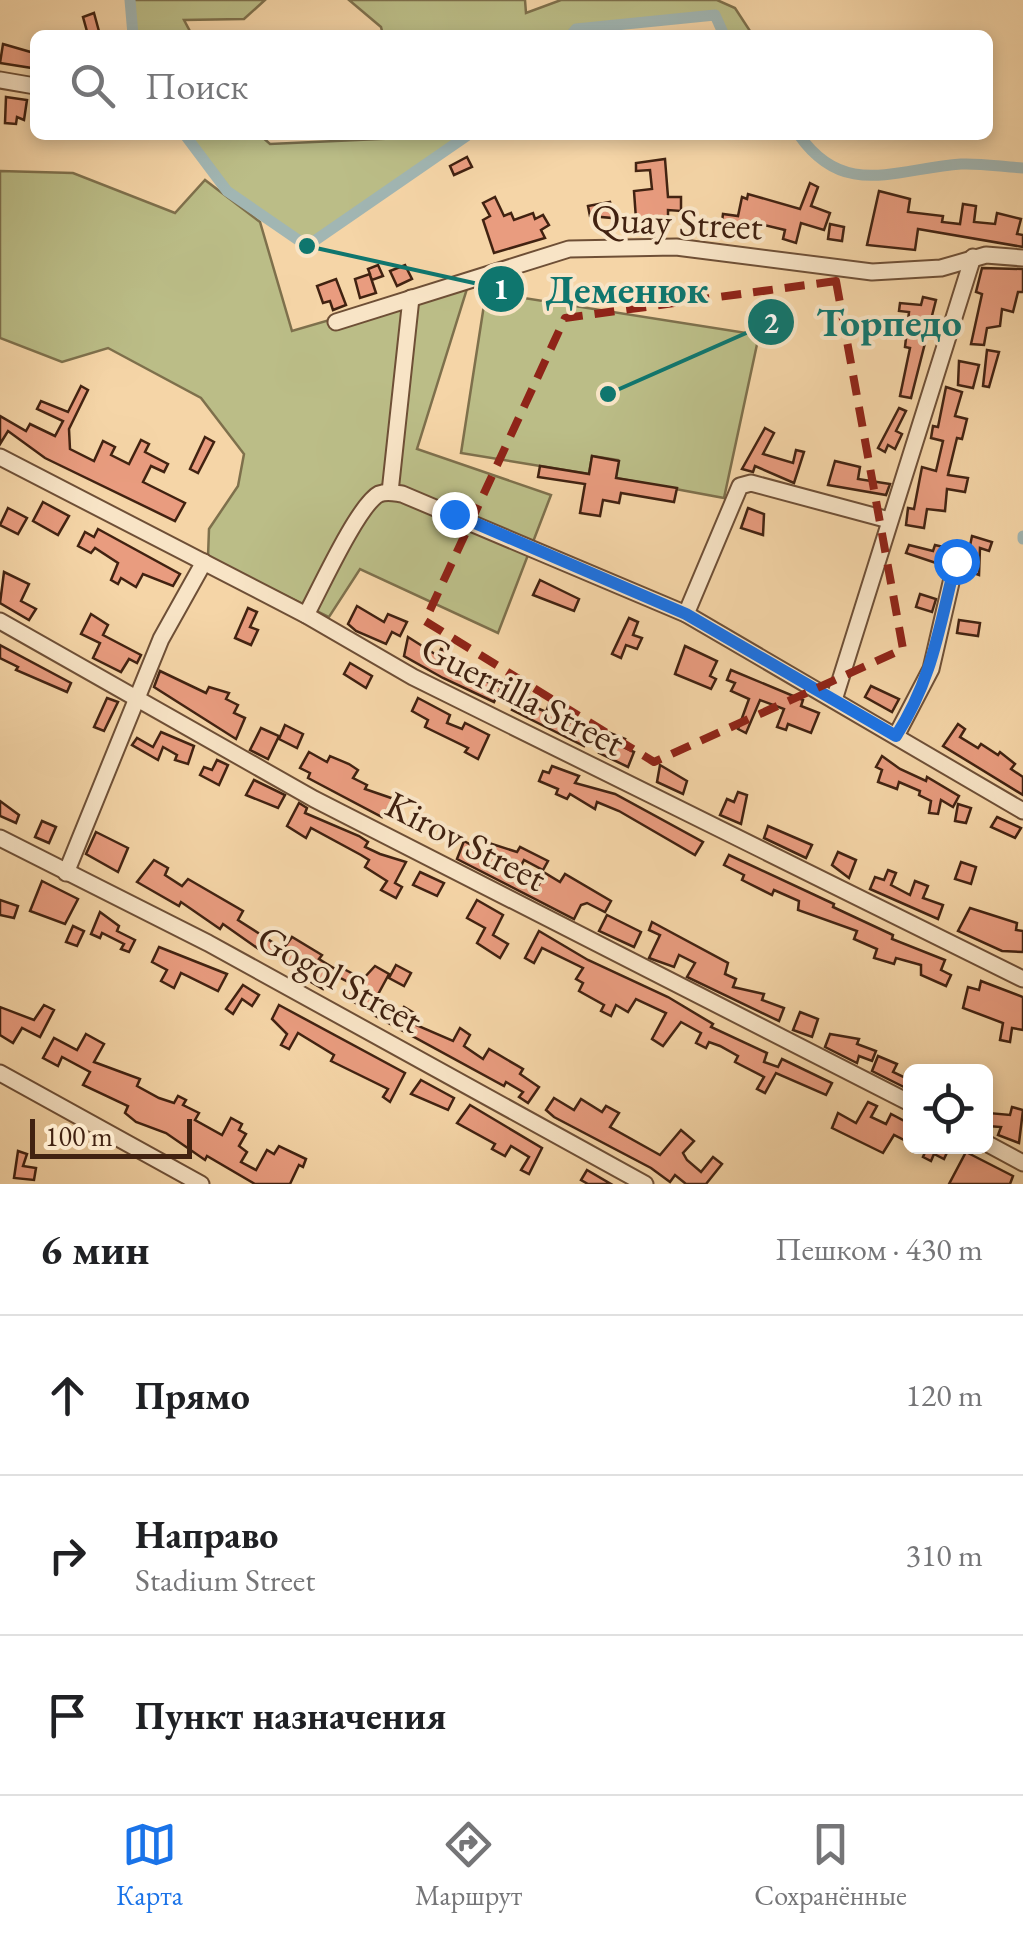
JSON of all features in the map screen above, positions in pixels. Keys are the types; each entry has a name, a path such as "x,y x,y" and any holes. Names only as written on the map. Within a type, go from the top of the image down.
{"street":[{"path":"0,80 30,85"},
{"name":"Quay Street","path":"336,322 569,249 676,247 872,272 941,268 973,257 999,254 1023,258"},
{"path":"834,700 973,257"},
{"path":"941,268 960,292"},
{"path":"390,492 410,298"},
{"name":"Guerrilla Street","path":"0,457 306,615 413,677 1023,978"},
{"path":"686,614 740,486 751,484 889,520"},
{"path":"306,615 374,497 390,492 454,514 686,614 1023,811"},
{"path":"896,736 921,696 932,669 956,561"},
{"path":"66,873 161,638 204,562"},
{"name":"Kirov Street","path":"0,622 314,799 903,1100"},
{"name":"Gogol Street","path":"0,838 208,943 645,1184"},
{"path":"0,1073 191,1182"},
{"path":"993,1147 1023,1163"}],"highlighted area":[{"path":"836,281 903,649 654,762 425,621 565,318"}],"green space":[{"path":"130,0 265,0 244,19 184,20 189,30 133,30"},
{"path":"349,0 525,0 526,13 561,0 717,0 735,8 749,30 722,30 714,15 575,30 381,27"},
{"path":"189,140 266,140 270,144 461,140 307,246 227,191"},
{"path":"0,171 73,173 175,213 205,180 260,222 292,331 470,279 417,449 551,495 498,633 360,569 329,617 208,557 209,529 238,486 244,454 201,398 108,348 62,362 0,338"},
{"path":"486,292 759,335 724,498 616,478 618,460 592,456 589,474 461,453"}],"building":[{"path":"94,13 99,30 87,30 83,17"},
{"path":"3,44 30,52 30,68 0,63"},
{"path":"6,97 27,100 24,120 17,117 16,124 5,123"},
{"path":"467,157 472,167 454,175 450,166"},
{"path":"665,159 668,197 681,197 681,211 668,210 668,220 636,219 634,191 652,189 650,170 636,171 636,163"},
{"path":"810,183 818,187 811,206 830,213 824,230 801,223 796,243 783,239 785,230 760,224 757,235 721,229 723,214 738,216 742,197 747,199 748,194 800,209"},
{"path":"879,191 910,199 908,212 943,216 942,222 960,224 963,204 976,206 974,222 995,224 997,213 1021,219 1017,234 1023,235 1023,247 918,229 915,250 867,245"},
{"path":"495,197 504,216 511,213 514,220 533,213 535,219 543,215 549,225 541,230 545,238 494,253 483,220 490,216 483,203"},
{"path":"610,202 613,218 590,216 588,206"},
{"path":"830,224 844,227 842,241 828,239"},
{"path":"378,265 383,276 372,280 370,275 376,293 360,298 355,279 370,274 368,269"},
{"path":"405,265 412,279 397,286 390,271"},
{"path":"982,268 1023,269 1023,292 1018,292 1013,312 1002,309 1000,326 987,328 984,345 971,344 982,294 976,292"},
{"path":"336,279 346,305 333,310 330,301 323,303 317,286"},
{"path":"923,297 936,300 911,398 900,396 910,348 905,347 909,312 899,311 900,303 921,305"},
{"path":"987,350 999,352 989,387 983,386"},
{"path":"959,361 979,365 973,388 958,385"},
{"path":"81,386 88,390 69,429 70,449 94,461 103,441 115,447 111,455 129,464 141,440 149,444 145,452 168,464 164,472 151,466 143,482 185,503 175,521 45,458 8,431 0,444 0,416 26,431 30,424 55,436 63,421 37,409 41,401 68,412"},
{"path":"946,387 962,392 955,416 967,419 962,439 957,438 948,475 968,478 965,492 947,489 945,511 927,509 924,528 906,525 908,508 914,509 922,467 936,471 943,441 931,438 933,426 938,427"},
{"path":"899,408 906,411 896,431 902,434 895,449 888,445 885,452 878,448"},
{"path":"765,428 774,433 763,454 793,463 796,450 804,452 794,483 755,466 753,472 742,469"},
{"path":"205,437 214,442 198,473 190,469"},
{"path":"592,456 619,461 616,478 677,488 674,502 621,493 619,503 603,500 600,516 580,513 585,484 538,477 540,466 589,474"},
{"path":"835,461 860,467 858,479 890,484 886,495 828,485"},
{"path":"43,502 69,516 58,535 33,521"},
{"path":"8,508 27,518 18,534 0,525"},
{"path":"748,508 764,514 763,535 741,528"},
{"path":"98,529 180,574 173,586 143,574 136,587 121,578 118,584 111,580 118,563 95,548 91,553 78,546 85,532 94,537"},
{"path":"972,536 992,542 989,551 980,548 979,575 965,570"},
{"path":"909,545 933,551 935,545 952,549 939,564 906,553"},
{"path":"4,572 29,584 21,601 36,609 29,620 0,603"},
{"path":"540,580 579,599 574,611 533,595"},
{"path":"920,594 936,599 932,612 916,607"},
{"path":"357,606 384,622 388,614 407,622 400,636 392,632 386,644 348,624"},
{"path":"248,608 257,612 250,627 258,630 251,645 235,638"},
{"path":"91,614 108,625 103,635 141,655 137,663 129,659 121,672 93,658 100,643 81,634"},
{"path":"629,618 638,622 633,635 642,638 637,649 626,645 621,658 612,654"},
{"path":"959,620 980,623 978,636 957,633"},
{"path":"408,637 438,656 441,649 452,654 461,663 459,668 498,687 501,679 520,682 530,690 525,700 500,690 494,702 404,656"},
{"path":"0,645 71,683 67,692 16,670 18,667 0,658"},
{"path":"685,646 717,661 710,676 716,679 711,689 675,674"},
{"path":"350,663 372,676 366,688 344,674"},
{"path":"731,670 803,700 801,706 819,713 811,733 788,724 786,730 777,727 784,709 760,700 746,733 738,729 749,699 731,691 735,683 727,680"},
{"path":"160,671 206,693 209,687 229,693 226,699 238,705 234,713 245,718 236,739 154,687"},
{"path":"871,686 899,699 892,712 865,697"},
{"path":"107,698 118,702 104,731 94,727"},
{"path":"418,698 450,715 447,723 462,729 465,723 489,735 478,759 465,752 468,748 425,727 428,720 412,711"},
{"path":"517,699 546,712 551,699 573,710 568,721 590,733 584,746 512,710"},
{"path":"958,724 965,729 960,737 978,748 981,744 998,755 1000,752 1015,764 1011,769 1023,777 1023,795 943,746"},
{"path":"285,725 303,734 297,748 279,739"},
{"path":"261,728 279,736 268,759 250,750"},
{"path":"600,729 625,739 621,746 634,752 628,767 599,753 603,744 596,741"},
{"path":"161,732 194,746 188,764 175,760 177,755 163,747 158,760 132,745 137,738 153,747"},
{"path":"309,752 327,762 330,756 349,764 358,770 353,778 367,785 365,789 394,799 382,817 308,778 310,773 300,768"},
{"path":"882,756 900,769 926,781 927,777 959,796 953,807 941,800 938,814 929,813 931,801 919,795 920,791 899,782 897,789 878,782 882,770 876,767"},
{"path":"217,760 228,765 219,785 200,775 204,767 212,770"},
{"path":"660,765 687,781 683,794 657,782"},
{"path":"552,766 579,776 575,783 615,794 703,842 695,855 619,811 597,802 595,809 570,794 567,799 556,794 558,789 539,781 543,771 549,773"},
{"path":"254,780 285,795 278,808 246,795"},
{"path":"738,792 747,795 741,824 720,815 727,799 734,802"},
{"path":"0,801 19,815 16,823 0,816"},
{"path":"299,803 307,808 305,813 368,842 365,847 406,862 395,883 402,887 396,898 381,890 387,881 365,867 369,860 311,828 306,838 287,826"},
{"path":"958,804 971,808 966,823 955,821"},
{"path":"997,817 1021,828 1015,838 991,827"},
{"path":"42,821 56,827 49,843 35,837"},
{"path":"768,826 812,845 806,858 764,838"},
{"path":"96,832 128,848 118,872 86,854"},
{"path":"464,841 482,851 486,842 517,852 520,847 548,861 543,870 524,860 517,874 538,886 545,873 560,882 565,874 611,901 605,912 587,903 581,905 574,919 457,859"},
{"path":"838,852 856,860 849,878 832,865"},
{"path":"729,855 834,904 833,907 893,935 892,939 945,960 941,970 951,975 946,986 921,975 921,965 896,958 894,964 874,958 877,949 854,939 857,931 798,910 799,901 774,890 772,895 742,880 744,875 724,865"},
{"path":"154,860 168,868 165,875 182,886 188,879 243,911 238,920 283,949 292,937 322,955 319,959 335,969 323,989 311,982 317,971 299,960 295,967 273,953 270,957 223,924 220,929 181,902 179,906 137,882"},
{"path":"961,862 976,867 971,884 955,879"},
{"path":"888,870 896,873 891,885 910,895 915,881 928,886 923,898 943,905 938,919 870,889 875,877 884,880"},
{"path":"420,872 444,883 437,896 413,885"},
{"path":"42,881 78,899 65,924 30,911"},
{"path":"0,900 18,906 14,918 0,915"},
{"path":"477,900 503,915 493,935 508,944 500,958 477,943 485,928 467,918"},
{"path":"970,908 1017,923 1016,930 1023,931 1023,952 1002,951 958,931"},
{"path":"100,912 119,926 117,931 135,940 129,952 121,949 124,944 102,933 100,938 91,934"},
{"path":"607,915 641,932 634,947 599,931"},
{"path":"652,922 728,963 725,974 736,979 733,987 764,994 762,1000 784,1008 779,1021 687,977 695,963 679,955 674,967 649,958 660,935 649,930"},
{"path":"73,926 84,931 77,946 66,942"},
{"path":"539,931 588,960 668,997 713,1024 711,1027 767,1053 764,1062 778,1067 782,1059 832,1083 826,1095 776,1073 765,1093 757,1089 764,1077 735,1062 738,1056 720,1046 709,1042 706,1048 696,1043 701,1033 681,1022 663,1046 652,1039 666,1013 636,999 628,1012 616,1005 611,1016 601,1011 604,1005 579,991 583,983 576,979 583,968 542,948 534,963 525,958"},
{"path":"159,947 227,974 218,991 181,973 174,988 161,981 167,970 152,962"},
{"path":"396,965 411,973 404,986 389,978"},
{"path":"338,966 363,979 375,966 389,974 375,1000 399,1015 404,1007 414,1013 409,1022 453,1041 460,1028 470,1035 464,1046 483,1059 489,1049 523,1069 520,1074 539,1087 528,1103 519,1097 523,1092 506,1082 504,1086 370,1013 344,995 350,983 333,974"},
{"path":"981,981 1023,997 1023,1030 1012,1028 1010,1042 1000,1040 1003,1023 963,1008 968,987 979,990"},
{"path":"243,985 259,995 252,1006 242,999 233,1014 226,1009"},
{"path":"44,1005 54,1010 40,1037 22,1028 13,1043 0,1035 0,1007 34,1020"},
{"path":"279,1005 405,1073 390,1102 383,1097 388,1089 331,1061 334,1055 298,1033 289,1049 281,1045 287,1034 272,1019"},
{"path":"800,1012 818,1019 812,1037 793,1030"},
{"path":"86,1034 104,1044 94,1062 140,1079 137,1086 159,1098 174,1103 178,1096 186,1100 183,1105 199,1113 195,1120 222,1135 231,1118 242,1124 239,1130 246,1134 239,1146 247,1152 241,1162 256,1170 267,1150 274,1154 279,1146 306,1159 303,1167 299,1165 290,1184 255,1184 207,1156 205,1160 166,1133 136,1122 125,1113 128,1106 83,1085 90,1072 62,1057 58,1066 43,1058 54,1038 77,1050"},
{"path":"830,1034 859,1039 857,1044 876,1051 872,1061 859,1056 857,1063 825,1047"},
{"path":"878,1056 897,1064 893,1072 903,1077 903,1086 872,1071"},
{"path":"421,1080 454,1098 448,1110 411,1094"},
{"path":"554,1098 574,1110 581,1099 602,1112 606,1106 619,1113 610,1127 660,1155 681,1130 694,1141 683,1153 701,1172 713,1157 722,1164 706,1184 686,1184 675,1175 670,1182 554,1117 546,1110"},
{"path":"868,1102 877,1106 871,1117 886,1124 891,1114 903,1120 903,1140 894,1135 883,1153 832,1128 838,1113 856,1123"},
{"path":"470,1105 542,1148 529,1174 521,1170 529,1157 511,1146 505,1156 492,1149 495,1144 457,1123"},
{"path":"1012,1107 1023,1110 1019,1143 998,1135 1001,1127 993,1126 993,1113 1010,1115"},
{"path":"18,1151 27,1154 23,1166 36,1168 34,1180 14,1178"},
{"path":"965,1154 1013,1176 1010,1184 949,1184"},
{"path":"587,1170 611,1184 588,1184 581,1180"}],"waterway":[{"path":"130,0 133,30"},
{"path":"575,30 715,15 722,30"},
{"path":"189,140 227,191 307,246 461,140"},
{"path":"803,140 816,155 853,174 893,174 961,164 1023,168"}],"place":[{"name":"Деменюк","path":"307,246"},
{"name":"Торпедо","path":"608,394"}],"route":[{"path":"454,514 686,614 896,736 921,696 932,669 956,561"}]}
